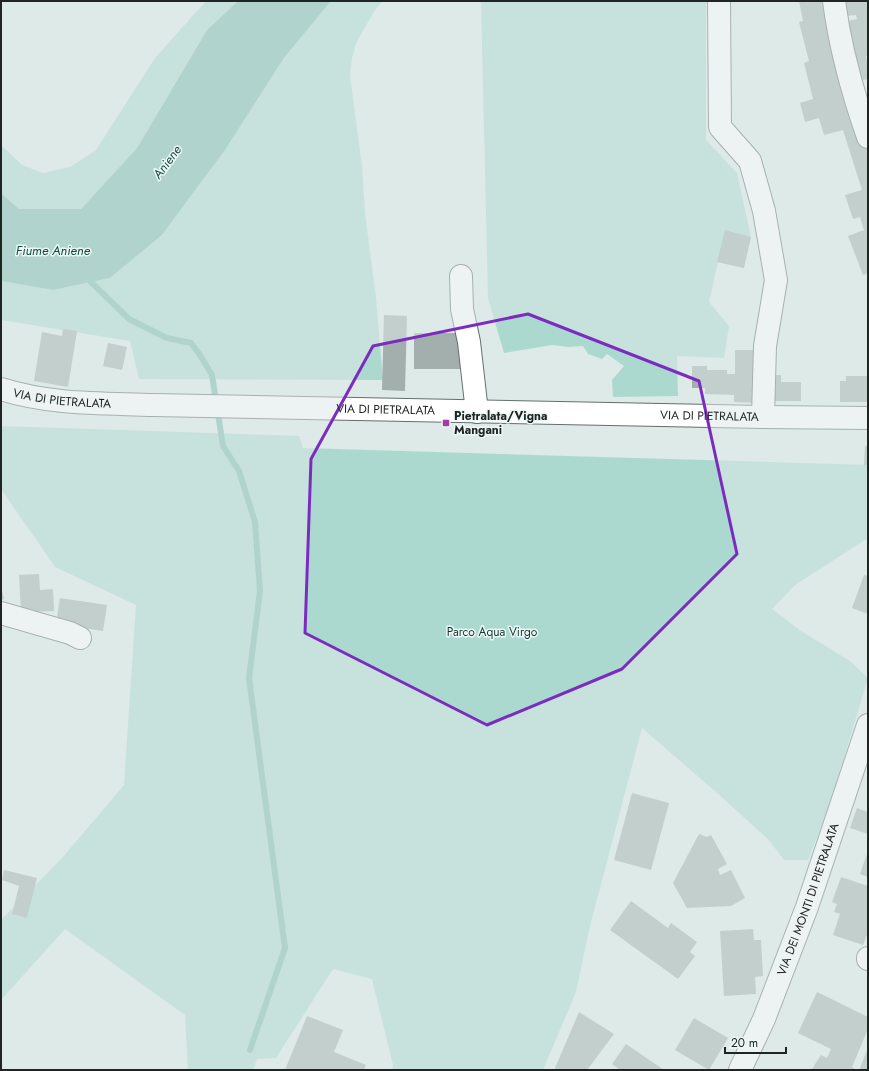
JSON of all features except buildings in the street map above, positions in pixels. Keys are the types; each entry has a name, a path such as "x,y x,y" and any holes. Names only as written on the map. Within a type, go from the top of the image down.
{"street":[{"path":"719,1 720,127 750,161 764,211 776,280 765,346 762,418"},
{"path":"834,1 836,18 855,101 868,137"},
{"path":"461,276 462,309 469,342 477,412"},
{"name":"VIA DI PIETRALATA","path":"1,389 32,398 62,402 762,418 868,418"},
{"path":"1,613 62,631 80,638"},
{"name":"VIA DEI MONTI DI PIETRALATA","path":"740,1070 764,1019 807,907 868,725"}],"highlighted area":[{"path":"528,314 699,381 737,554 622,669 487,725 305,633 311,459 373,346"}],"green space":[{"path":"206,1 238,1 207,30 137,148 81,209 19,209 1,193 1,145 22,165 43,173 70,167 96,150 155,58"},
{"path":"331,1 383,1 375,10 356,43 352,58 350,76 362,166 365,213 376,298 383,380 139,379 130,341 1,320 1,281 53,290 110,278 162,235 225,150 284,58"},
{"path":"481,1 706,1 706,140 737,173 751,237 725,231 709,302 729,326 724,358 677,356 678,396 613,397 612,380 624,366 607,354 602,359 588,354 583,346 568,347 552,345 504,353 488,298"},
{"name":"Parco Aqua Virgo","path":"1,426 299,436 303,448 868,465 868,538 795,585 772,609 801,631 850,661 868,678 829,807 808,860 784,860 768,839 642,728 589,930 576,992 543,1070 392,1070 393,1065 372,979 333,969 276,1058 257,1059 253,1070 188,1070 185,1015 65,929 1,1000 1,920 62,858 124,785 136,605 55,567 1,489"}],"water":[{"name":"Fiume Aniene","path":"238,1 331,1 284,58 225,150 162,235 110,278 53,290 1,281 1,193 19,209 81,209 137,148 207,30"}],"waterway":[{"path":"91,282 129,319 167,338 191,343 200,355 212,375 223,446 239,471 255,522 260,591 249,678 285,948 250,1050"}],"place":[{"name":"Pietralata/Vigna Mangani","path":"446,423"}],"water label":[{"name":"Aniene","path":"167,162"}]}
